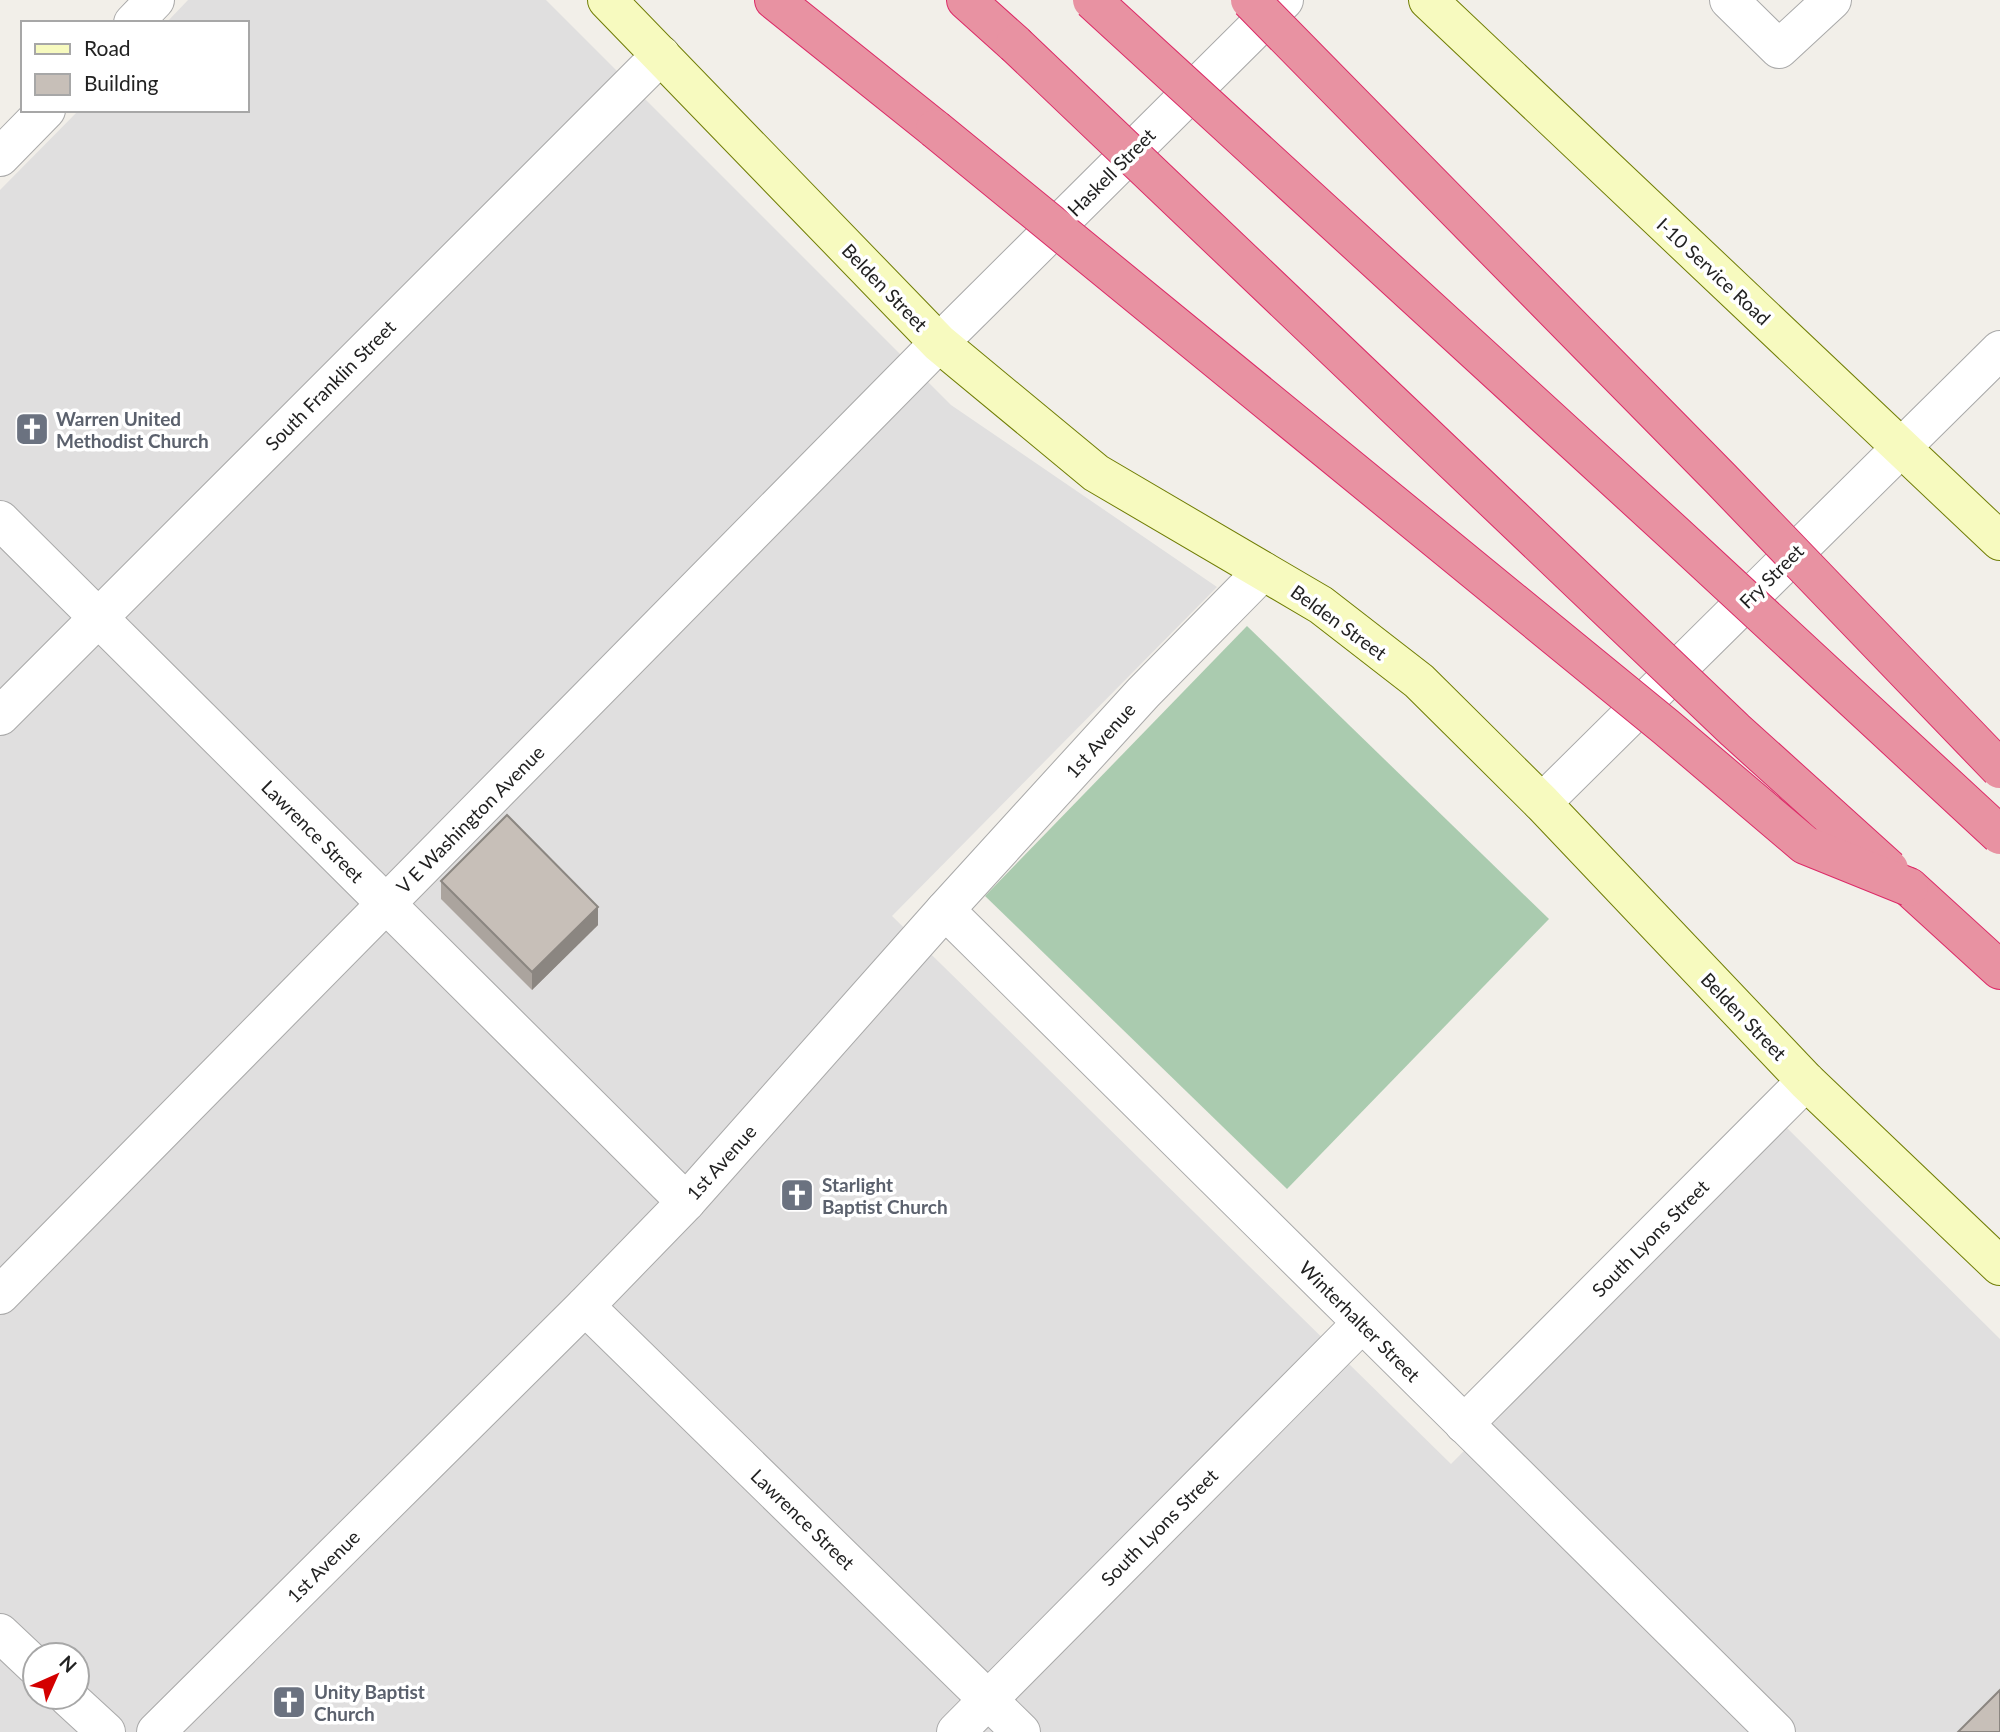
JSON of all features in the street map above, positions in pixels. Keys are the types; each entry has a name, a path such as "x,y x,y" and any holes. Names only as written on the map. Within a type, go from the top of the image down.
{"highway":[{"path":"774,0 1666,727 1805,845 1909,887"},
{"path":"966,0 1735,730 2000,970"},
{"path":"1092,0 2000,835"},
{"path":"1250,0 1721,479 2000,769"}],"main road":[{"name":"Belden Street","path":"607,0 939,343 1096,473 1321,605 1419,681 1542,803 1806,1081 2000,1266"},
{"name":"I-10 Service Road","path":"1428,0 2000,541"}],"street":[{"path":"135,21 155,0"},
{"name":"Haskell Street","path":"939,343 1284,0"},
{"path":"1729,0 1779,50 1832,0"},
{"name":"South Franklin Street","path":"0,716 661,55"},
{"path":"0,157 44,112"},
{"name":"V E Washington Avenue","path":"0,1295 939,343"},
{"name":"Fry Street","path":"1542,803 2000,350"},
{"name":"Lawrence Street","path":"0,520 686,1202"},
{"name":"1st Avenue","path":"156,1732 585,1306 686,1202 945,910 1143,693 1263,571"},
{"name":"Winterhalter Street","path":"945,910 1776,1732"},
{"name":"South Lyons Street","path":"1464,1424 1806,1081"},
{"name":"Lawrence Street","path":"585,1306 1021,1732"},
{"name":"South Lyons Street","path":"956,1732 1362,1323"},
{"path":"0,1633 21,1653"},
{"path":"83,1711 106,1732"}],"shaded area":[{"path":"188,0 546,0 951,405 1217,587 892,916 1451,1464 1786,1127 2000,1339 2000,1732 0,1732 0,190 77,112 248,112 248,21 168,21"}],"green space":[{"path":"1247,626 1549,919 1287,1189 985,896"}],"building":[{"path":"507,815 598,907 532,972 441,881"},
{"path":"2000,1690 2000,1732 1958,1732"}],"place":[{"name":"Warren United Methodist Church","path":"32,429"},
{"name":"Starlight Baptist Church","path":"797,1195"},
{"name":"Unity Baptist Church","path":"289,1702"}]}
